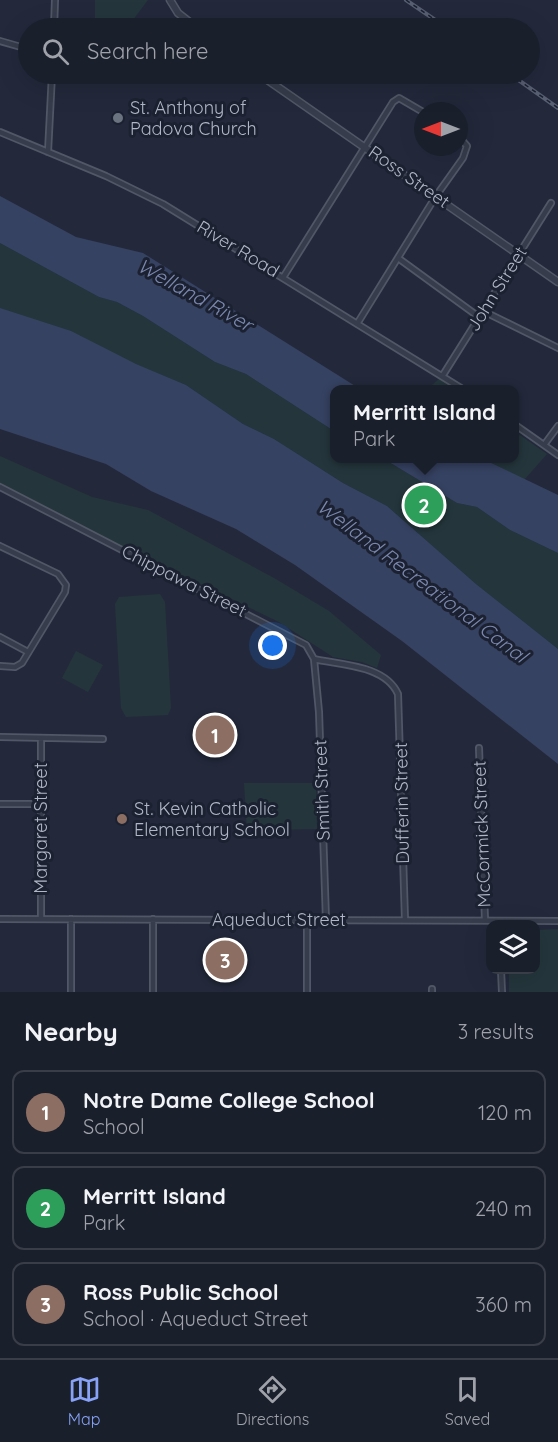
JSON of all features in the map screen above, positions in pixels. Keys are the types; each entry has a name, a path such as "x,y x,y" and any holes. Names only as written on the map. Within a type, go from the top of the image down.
{"street":[{"path":"54,18 55,0"},
{"path":"170,0 178,13 184,18"},
{"path":"0,41 18,46"},
{"path":"48,152 51,84"},
{"name":"Ross Street","path":"274,84 558,282"},
{"path":"284,276 393,102 400,98 414,107"},
{"name":"River Road","path":"0,132 163,204 272,274 284,276 457,385"},
{"path":"357,324 436,196 464,156"},
{"name":"John Street","path":"443,375 551,203"},
{"path":"398,258 481,314 558,348"},
{"path":"544,445 558,426"},
{"path":"519,428 558,455"},
{"name":"Chippawa Street","path":"0,487 283,635 292,637 306,645 314,659"},
{"path":"0,546 58,574 66,585 65,592 19,665 0,666"},
{"path":"0,638 28,652"},
{"name":"Dufferin Street","path":"314,659 359,667 395,687 399,698 405,920"},
{"name":"Smith Street","path":"314,659 319,711 326,920"},
{"path":"0,737 103,739"},
{"name":"Margaret Street","path":"41,738 41,918"},
{"name":"McCormick Street","path":"480,748 485,920"},
{"path":"0,804 40,804"},
{"name":"Aqueduct Street","path":"0,919 485,920"},
{"path":"71,919 71,992"},
{"path":"153,919 153,992"},
{"path":"306,920 307,992"},
{"name":"Aqueduct Street","path":"540,921 558,921"},
{"path":"501,974 502,992"}],"shaded area":[{"path":"95,0 148,0 134,18 95,18"},
{"path":"0,243 99,297 117,302 143,316 215,362 246,374 330,428 330,463 391,463 457,503 477,507 510,530 558,553 558,649 476,584 387,506 343,483 274,439 243,424 186,385 0,308"},
{"path":"439,379 449,385 432,385"},
{"path":"519,434 547,454 524,480 491,463 519,463"},
{"path":"0,456 92,497 148,510 274,578 329,611 381,655 377,668 362,662 333,657 279,622 0,487"},
{"path":"160,594 165,602 171,708 168,715 126,717 121,708 115,604 119,597"},
{"path":"76,651 103,665 88,692 62,678"},
{"path":"244,783 316,783 317,829 247,830"},
{"path":"558,929 558,992 509,992 509,974 540,974 540,930"}],"water":[{"name":"Welland River","path":"0,196 76,237 143,253 354,385 330,385 330,428 246,374 215,362 143,316 117,302 99,297 0,243"},
{"name":"Welland Recreational Canal","path":"0,308 71,331 136,364 186,385 243,424 274,439 343,483 387,506 476,584 558,649 558,764 402,641 295,565 236,529 151,491 106,464 0,429"},
{"path":"391,463 491,463 558,495 558,553 510,530 477,507 457,503"}],"railway":[{"path":"406,0 432,18"},
{"path":"524,84 558,108"}],"place":[{"name":"St. Anthony of Padova Church","path":"118,118"},
{"name":"Merritt Island","path":"424,505"},
{"name":"Notre Dame College School","path":"215,735"},
{"name":"St. Kevin Catholic Elementary School","path":"122,819"},
{"name":"Ross Public School","path":"225,960"}]}
